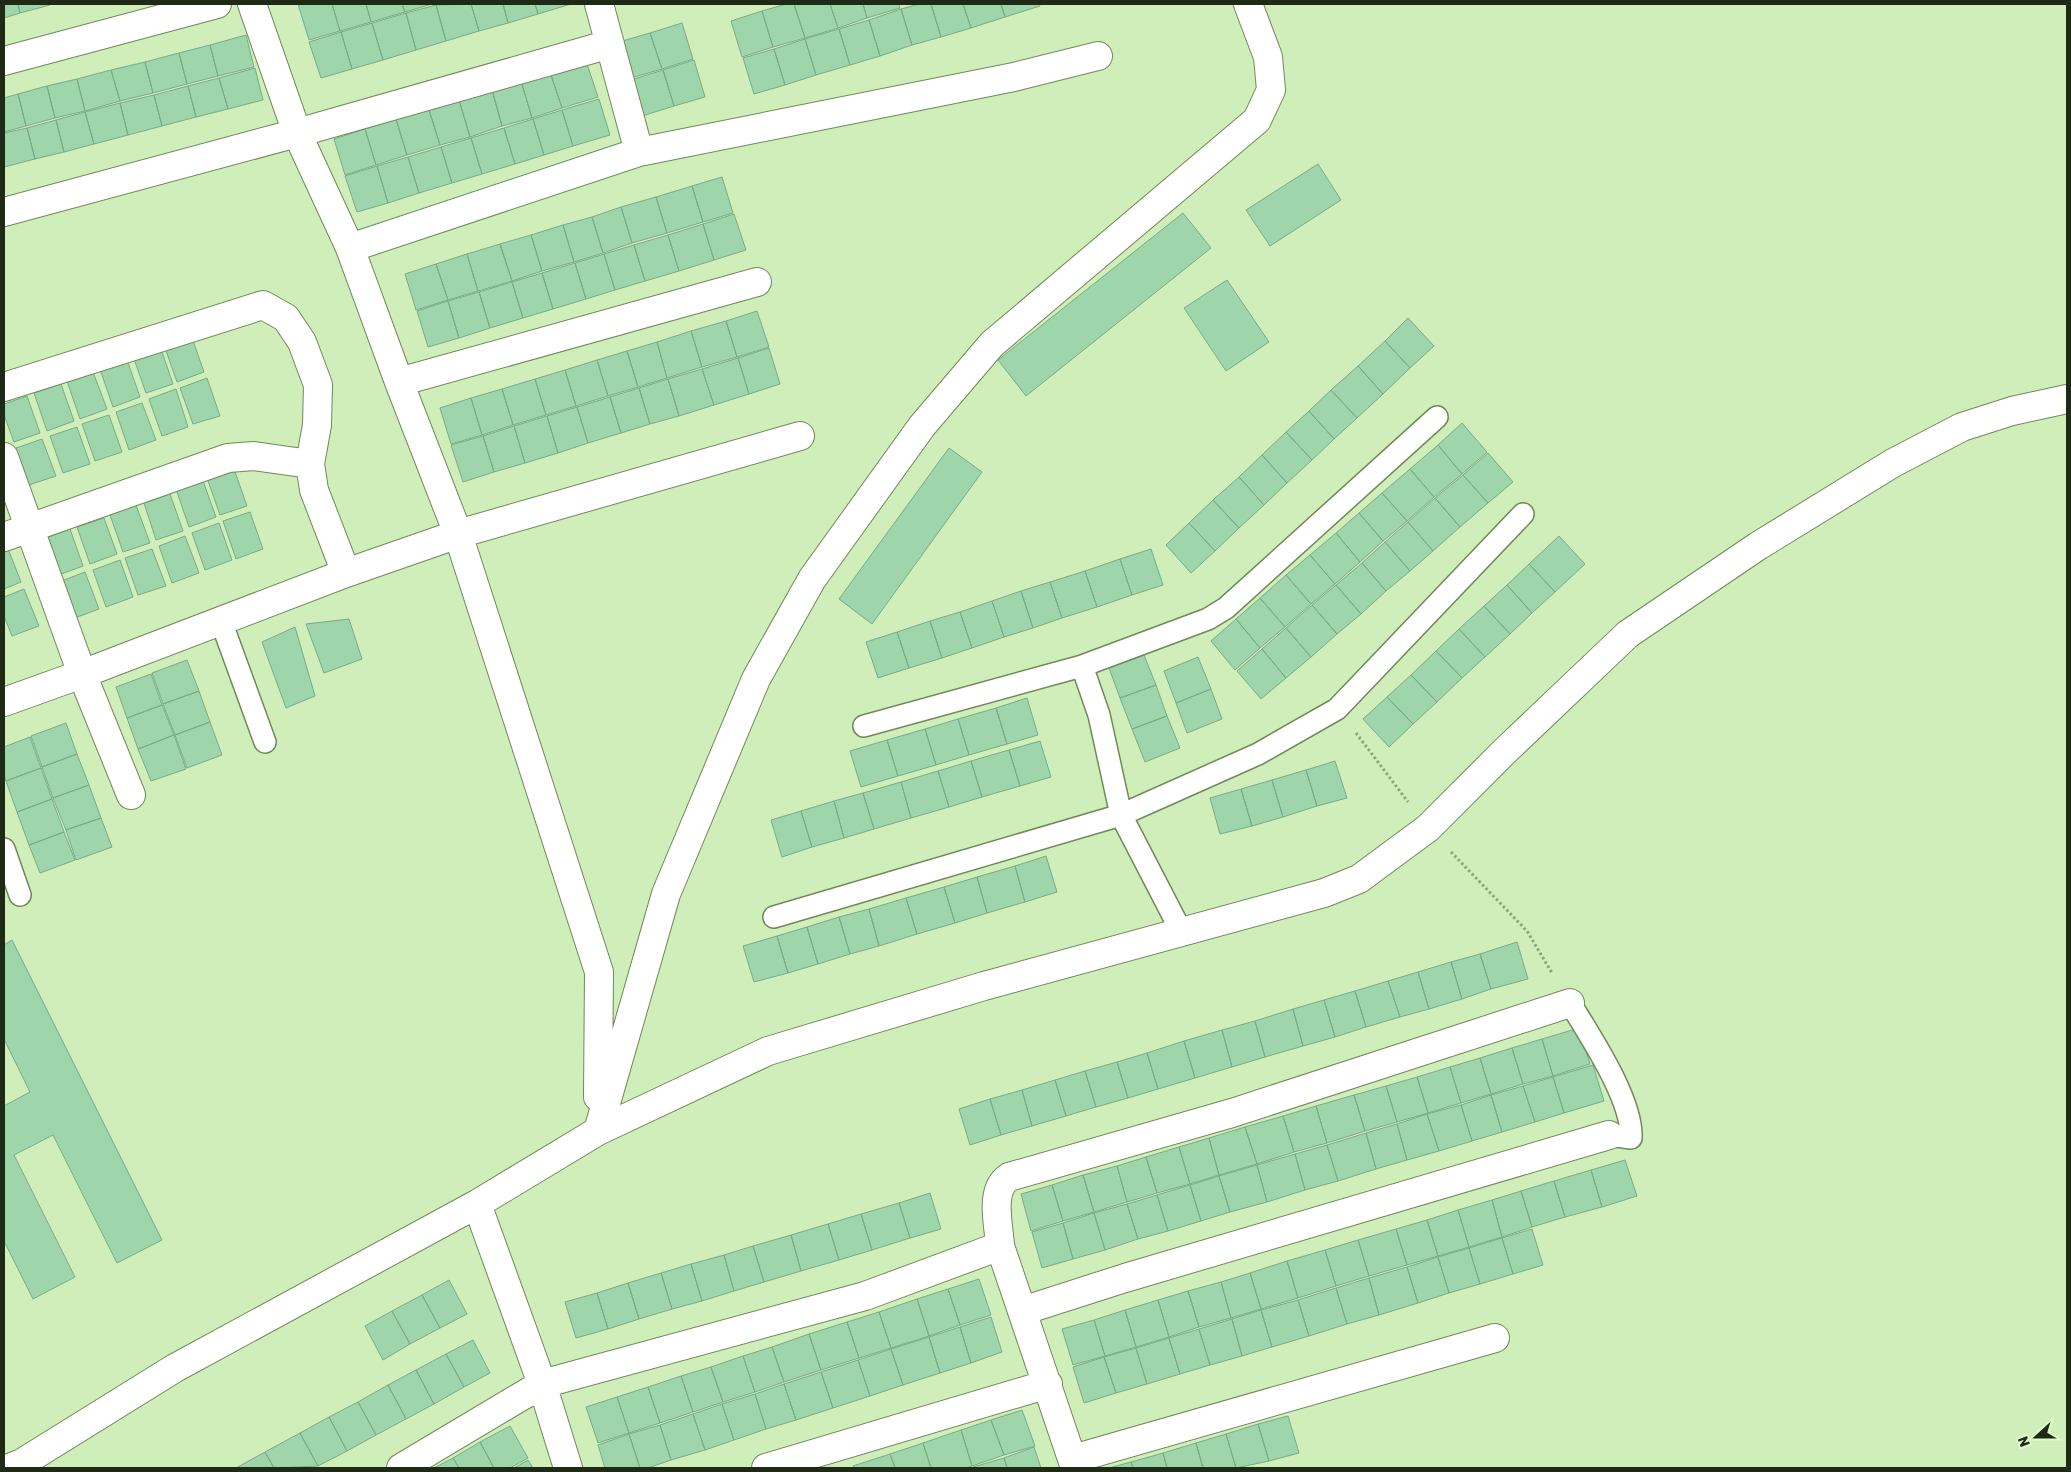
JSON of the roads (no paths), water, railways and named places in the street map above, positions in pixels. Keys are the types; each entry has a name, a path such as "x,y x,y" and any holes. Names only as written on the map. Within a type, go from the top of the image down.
{"street":[{"path":"4,61 217,4"},
{"path":"252,4 297,133 350,248 398,382 458,534 599,972 598,1131"},
{"path":"599,4 639,152"},
{"path":"598,1131 666,894 756,679 812,580 922,426 992,344 1257,120 1271,90 1268,57 1248,4"},
{"path":"4,212 297,133 610,44"},
{"path":"350,248 639,152 1014,77 1098,56"},
{"path":"398,382 757,282"},
{"path":"4,387 263,305 286,318 302,342 318,385 317,425 310,464 314,490 346,573"},
{"path":"9,1468 30,1458 175,1368 476,1204 598,1131 768,1051 984,986 1324,893 1360,879 1428,828 1504,750 1628,634 1750,552 1894,463 1962,427 2012,411 2067,399"},
{"path":"4,702 346,573 458,534 800,436"},
{"path":"4,537 228,458 254,456 310,464"},
{"path":"4,457 82,674 131,795"},
{"path":"1496,1338 1074,1464 1000,1246 997,1192 1000,1183 1009,1177 1232,1113 1570,1003"},
{"path":"1022,1311 1134,1275 1609,1135"},
{"path":"476,1204 542,1384 568,1468"},
{"path":"401,1468 542,1384 865,1296 1000,1246"},
{"path":"766,1468 1048,1384"}],"lane":[{"path":"864,726 1082,666 1178,632 1226,608 1437,417"},
{"path":"774,917 1121,814 1258,754 1337,708 1523,514"},
{"path":"221,621 265,742"},
{"path":"1082,666 1099,715 1121,814 1181,931"},
{"path":"4,849 20,895"},
{"path":"1570,1003 1590,1035 1626,1105 1632,1124 1631,1138 1609,1135"}]}
